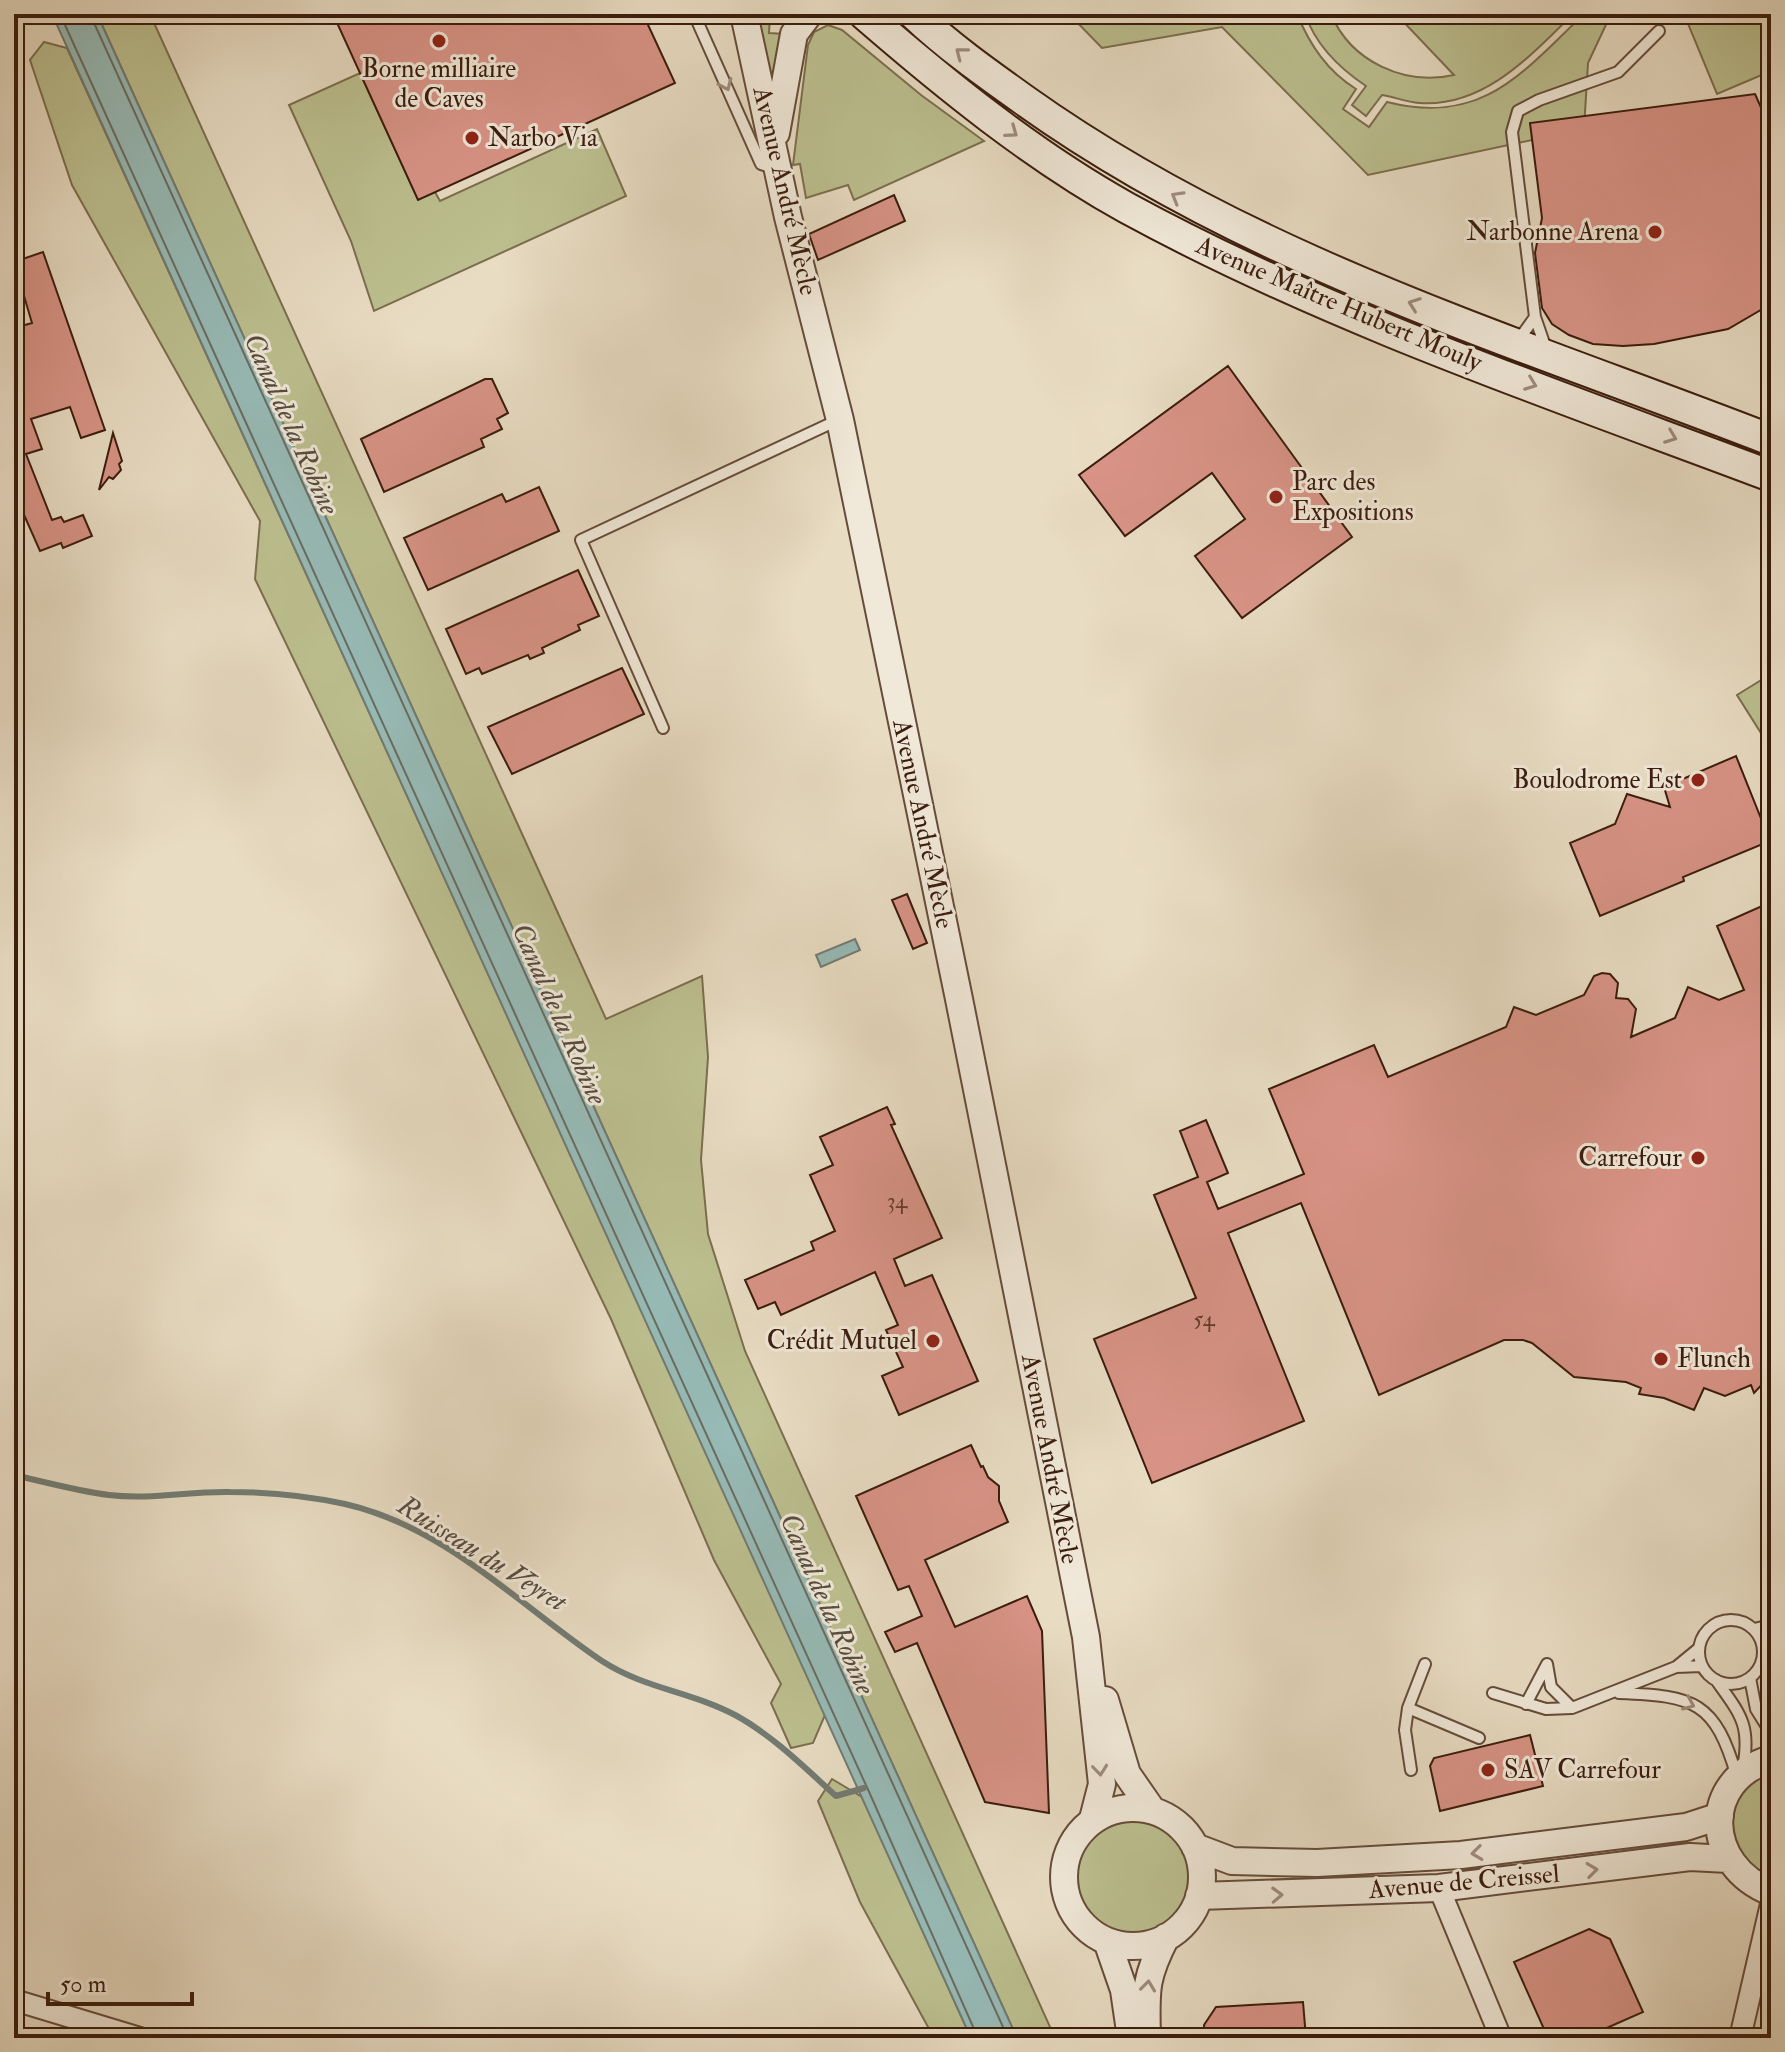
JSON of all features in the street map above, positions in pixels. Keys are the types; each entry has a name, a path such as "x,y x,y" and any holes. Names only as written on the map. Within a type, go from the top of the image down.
{"main road":[{"name":"Avenue Maître Hubert Mouly","path":"864,14 938,79 1069,173 1126,207 1251,271 1477,364 1771,476"},
{"name":"Avenue Maître Hubert Mouly","path":"914,14 985,72 1050,118 1189,204 1308,262 1771,440"}],"street":[{"name":"Avenue André Mècle","path":"744,14 771,159 840,420 1086,1637 1102,1784 1093,1819"},
{"path":"771,159 794,34 809,14"},
{"name":"Avenue André Mècle","path":"1086,1637 1127,1774 1152,1810"},
{"path":"1771,1759 1740,1776 1725,1796 1720,1816 1720,1838 1728,1859 1740,1874 1771,1892"},
{"path":"1132,1807 1152,1810 1170,1818 1195,1847 1202,1879 1199,1896 1187,1919 1166,1937 1147,1944 1127,1946 1107,1941 1088,1930 1074,1914 1065,1895 1063,1873 1067,1853 1078,1834 1093,1819 1111,1810 1132,1807"},
{"name":"Avenue de Creissel","path":"1195,1847 1232,1861 1249,1862 1317,1863 1461,1855 1686,1827 1720,1816"},
{"name":"Avenue de Creissel","path":"1199,1896 1439,1888 1690,1857 1728,1859"},
{"path":"1439,1888 1501,2038"},
{"path":"1740,2038 1771,1904"},
{"path":"1147,2038 1146,1983 1166,1937"},
{"path":"1107,1941 1124,1990 1131,2038"},
{"path":"14,2000 140,2038"}],"lane":[{"path":"694,14 771,159"},
{"path":"1547,355 1543,333 1535,317 1512,132 1518,111 1539,100 1618,72 1659,31"},
{"path":"1516,344 1535,317"},
{"path":"663,728 581,540 840,420"},
{"path":"1716,1680 1730,1684 1750,1678 1758,1670 1767,1645 1754,1629 1742,1621 1728,1619 1712,1626 1702,1636 1698,1649 1702,1666 1716,1680 1744,1724 1748,1744 1740,1776"},
{"path":"1754,1629 1771,1625"},
{"path":"1493,1693 1546,1709 1572,1708 1676,1667 1698,1649"},
{"path":"1411,1770 1405,1730 1408,1708 1425,1664"},
{"path":"1526,1704 1547,1664 1551,1687 1572,1708"},
{"path":"1676,1667 1702,1666"},
{"path":"1750,1678 1756,1709 1771,1733"},
{"path":"1613,1692 1682,1700 1705,1712 1718,1725 1740,1776"},
{"path":"1408,1708 1479,1738"}],"green space":[{"path":"97,14 150,14 606,1019 702,976 708,1057 701,1160 708,1234 745,1351 1055,2038 1017,2038"},
{"path":"754,14 770,14 769,33 786,34 775,94"},
{"path":"1069,14 1297,14 1320,56 1336,74 1356,89 1343,109 1369,127 1387,102 1420,108 1449,107 1474,101 1498,90 1519,75 1584,14 1611,14 1588,63 1584,129 1368,175 1222,27 1102,48"},
{"path":"1305,14 1331,14 1352,45 1382,67 1417,77 1435,78 1454,75 1396,14 1573,14 1523,61 1485,88 1443,102 1419,103 1382,95 1366,116 1352,105 1366,86 1330,55 1315,36"},
{"path":"1684,14 1771,14 1771,71 1717,94"},
{"path":"828,25 842,30 921,95 984,141 854,200 848,185 806,198 800,164 793,165 808,45 814,32"},
{"path":"44,42 67,48 825,1715 813,1743 791,1748 771,1703 781,1684 714,1560 611,1319 255,579 260,521 72,185 30,60"},
{"path":"360,73 418,199 435,192 440,201 597,129 626,196 374,311 351,241 289,105"},
{"path":"1771,674 1771,749 1737,695"},
{"path":"1771,1772 1771,1879 1754,1870 1742,1856 1732,1824 1734,1807 1741,1792 1753,1780"},
{"path":"832,1779 862,1797 971,2038 934,2038 860,1902 818,1801"},
{"path":"1132,1820 1154,1824 1172,1837 1185,1855 1189,1877 1185,1899 1172,1917 1154,1930 1132,1934 1110,1930 1092,1917 1079,1899 1075,1877 1079,1855 1092,1837 1110,1824"}],"water":[{"path":"52,14 97,14 1017,2038 971,2038"},
{"path":"855,939 860,950 821,967 816,955"}],"building":[{"name":"Narbo Via","path":"333,14 643,14 675,83 418,200"},
{"name":"Narbonne Arena","path":"1755,94 1771,130 1771,304 1728,329 1654,344 1593,344 1569,335 1552,324 1542,308 1535,253 1542,218 1530,123"},
{"path":"894,195 905,221 818,260 809,234"},
{"path":"43,252 105,430 81,438 70,407 31,419 42,449 26,454 52,520 61,517 64,522 83,515 92,536 63,548 61,543 40,551 21,508 14,510 14,328 32,323 14,262"},
{"name":"Parc des Expositions","path":"1228,366 1352,537 1242,618 1195,556 1245,519 1212,473 1125,536 1079,475"},
{"path":"485,379 492,379 508,413 497,419 502,429 481,439 484,447 384,492 361,439"},
{"path":"113,433 122,461 119,464 121,470 113,479 109,477 99,490"},
{"path":"539,487 559,531 428,590 404,538 502,494 506,502"},
{"path":"578,570 599,616 578,625 580,630 542,648 544,653 530,659 528,655 482,674 479,668 466,674 446,629"},
{"path":"622,668 644,714 512,774 488,727"},
{"path":"1736,756 1770,841 1600,916 1570,843 1615,824 1627,794 1670,807 1664,787"},
{"path":"907,894 927,943 913,949 892,900"},
{"path":"1771,902 1771,1375 1754,1393 1751,1385 1725,1396 1704,1388 1694,1410 1664,1398 1639,1394 1641,1388 1626,1382 1574,1377 1532,1343 1504,1340 1379,1395 1301,1203 1228,1233 1304,1421 1152,1483 1094,1339 1196,1298 1154,1195 1198,1177 1180,1131 1206,1120 1228,1173 1207,1182 1218,1209 1304,1174 1269,1089 1374,1045 1388,1077 1506,1027 1514,1007 1536,1015 1584,995 1594,976 1602,973 1610,974 1618,983 1616,998 1628,999 1636,1009 1631,1037 1675,1018 1688,987 1719,1000 1744,990 1717,926"},
{"path":"887,1107 895,1124 891,1125 942,1238 894,1259 905,1286 932,1275 978,1381 899,1415 882,1376 903,1367 886,1330 898,1325 875,1272 781,1315 775,1302 758,1309 745,1280 814,1250 811,1242 835,1231 810,1175 833,1165 820,1137"},
{"path":"971,1445 981,1467 999,1486 999,1501 1008,1522 925,1560 955,1627 1027,1596 1042,1631 1049,1813 985,1802 917,1643 895,1652 885,1632 922,1616 909,1586 898,1590 856,1496"},
{"name":"SAV Carrefour","path":"1530,1735 1543,1786 1440,1811 1430,1766 1434,1758"},
{"path":"1589,1929 1610,1939 1643,2012 1584,2038 1548,2038 1514,1962"},
{"path":"1303,2002 1306,2038 1205,2038 1204,2025 1216,2007"}],"waterway":[{"name":"Ruisseau du Veyret","path":"14,1475 109,1495 215,1492 288,1495 345,1504 382,1515 449,1549 602,1661 635,1678 720,1708 750,1724 836,1796 864,1788"}],"place":[{"name":"Borne milliaire de Caves","path":"439,41"},
{"name":"Narbo Via","path":"472,138"},
{"name":"Narbonne Arena","path":"1655,232"},
{"name":"Parc des Expositions","path":"1276,497"},
{"name":"Boulodrome Est","path":"1698,780"},
{"name":"Carrefour","path":"1698,1158"},
{"name":"Crédit Mutuel","path":"933,1341"},
{"name":"Flunch","path":"1661,1359"},
{"name":"SAV Carrefour","path":"1488,1770"}],"water label":[{"name":"Canal de la Robine","path":"291,424"},
{"name":"Canal de la Robine","path":"559,1014"},
{"name":"Canal de la Robine","path":"827,1604"}]}
